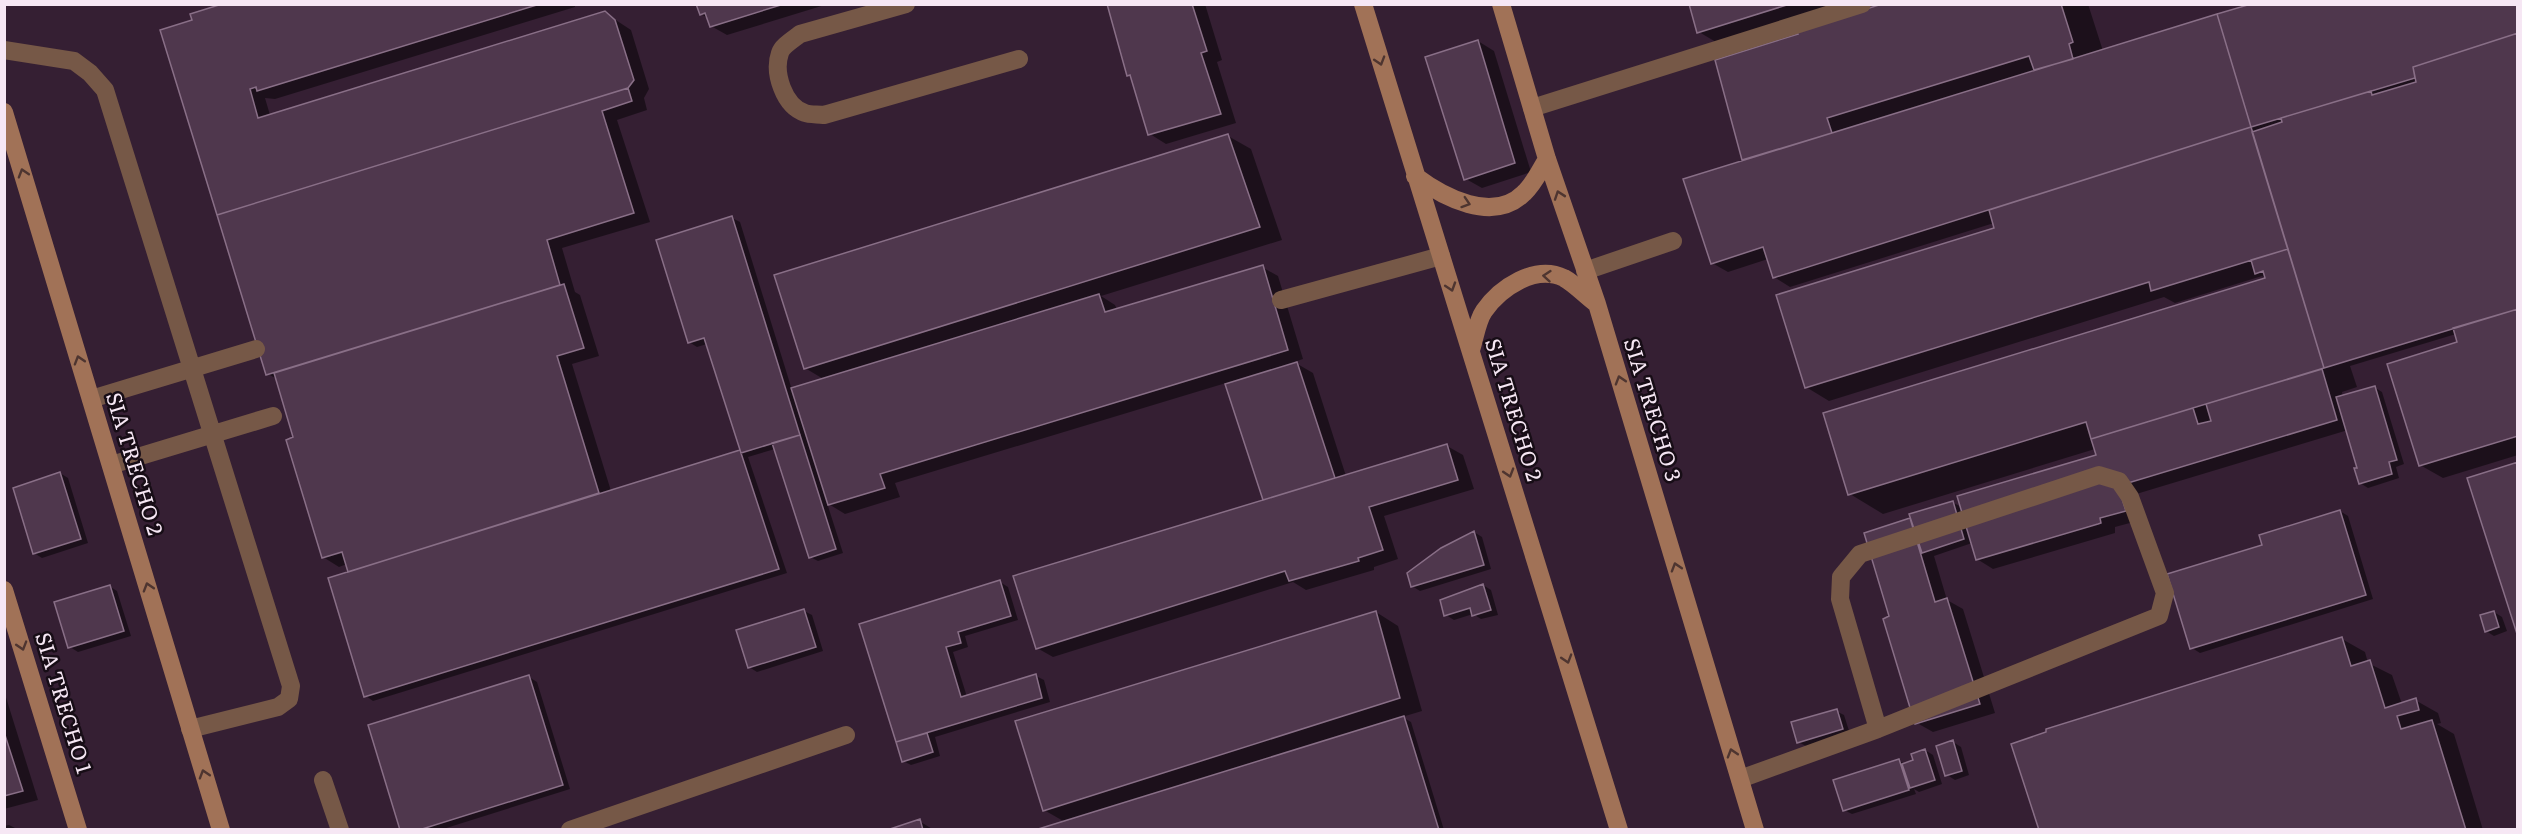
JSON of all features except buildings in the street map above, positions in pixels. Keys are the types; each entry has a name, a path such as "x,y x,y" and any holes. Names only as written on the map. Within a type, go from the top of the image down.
{"main road":[{"name":"SIA TRECHO 2","path":"1363,4 1619,830"},
{"name":"SIA TRECHO 3","path":"1501,4 1547,159 1596,304 1755,830"},
{"name":"SIA TRECHO 2","path":"4,112 221,830"},
{"path":"1415,177 1440,195 1483,208 1503,204 1523,195 1547,159"},
{"path":"1471,350 1483,312 1501,292 1526,277 1545,273 1563,278 1596,304"},
{"name":"SIA TRECHO 1","path":"4,590 78,830"}],"lane":[{"path":"906,4 800,34 791,41 780,52 777,74 791,103 805,113 824,115 1018,59"},
{"path":"1532,108 1862,4"},
{"path":"4,50 74,61 90,73 105,90 291,686 290,699 278,707 190,729"},
{"path":"1585,271 1673,241"},
{"path":"1281,300 1441,256"},
{"path":"91,399 256,349"},
{"path":"111,465 273,416"},
{"path":"1740,779 1878,729 2159,616 2165,593 2130,497 2119,481 2099,475 1860,554 1841,577 1840,599 1878,729"},
{"path":"570,830 846,735"},
{"path":"323,780 340,830"}]}
